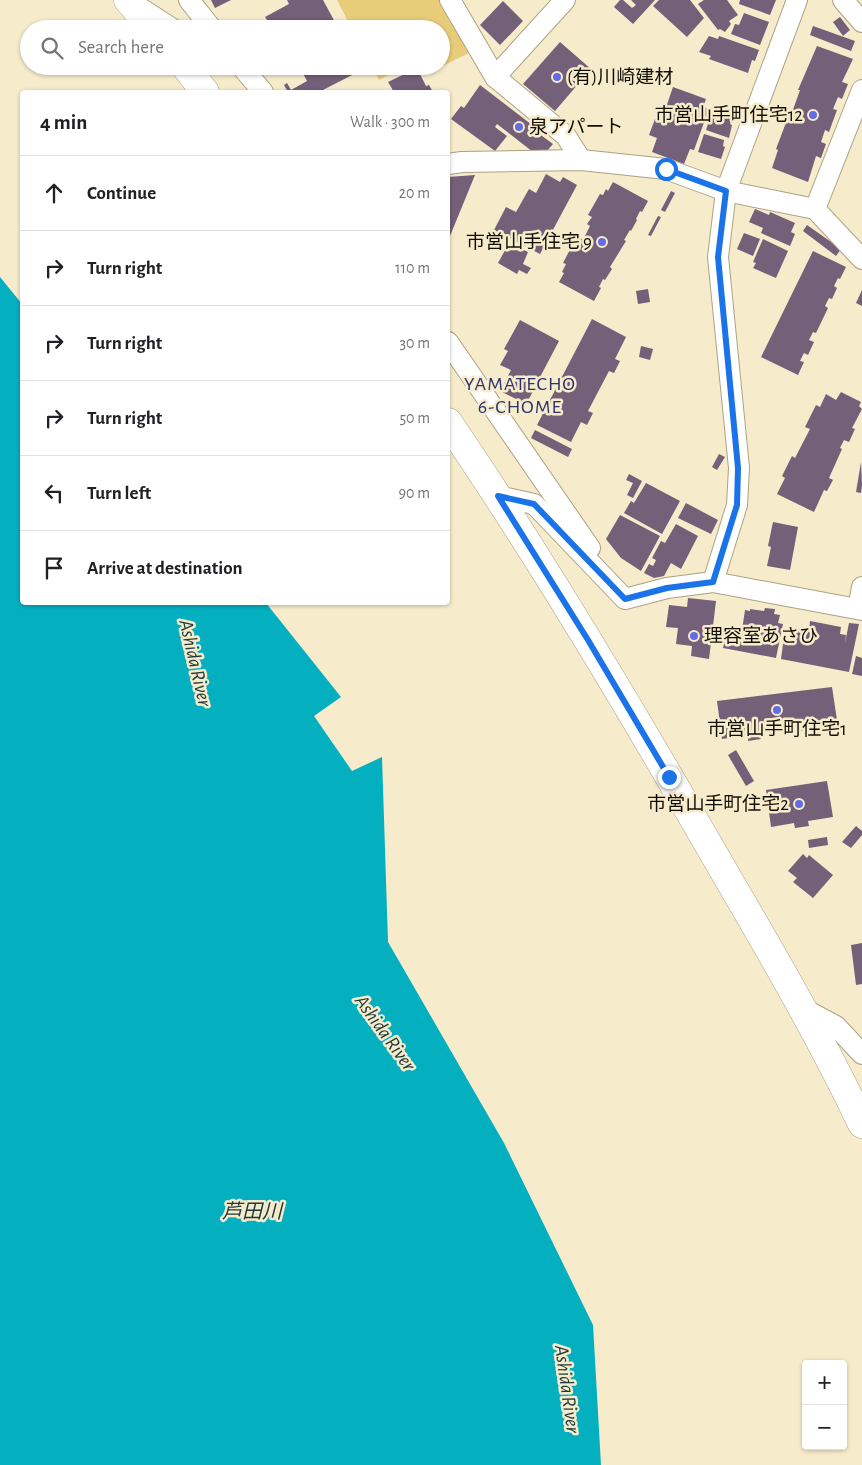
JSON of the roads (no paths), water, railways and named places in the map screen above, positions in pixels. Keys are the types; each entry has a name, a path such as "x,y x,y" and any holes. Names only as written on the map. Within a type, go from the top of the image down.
{"street":[{"path":"128,0 145,20"},
{"path":"189,0 205,20"},
{"path":"450,0 495,77 566,136 581,160"},
{"path":"495,77 566,0"},
{"path":"713,582 737,505 738,477 718,257 726,191 797,0"},
{"path":"844,0 862,22"},
{"path":"192,75 204,90"},
{"path":"248,75 261,90"},
{"path":"815,208 862,90"},
{"path":"450,164 581,160 666,169 726,191 815,208 862,259"},
{"path":"450,345 625,599"},
{"path":"450,425 498,496 602,664 804,1009 862,1124"},
{"path":"498,496 534,504 625,599"},
{"path":"625,599 667,588 713,582 860,610 862,587"},
{"path":"804,1009 836,1026 862,1054"}],"lane":[{"path":"138,0 168,20"}],"water":[{"name":"芦田川","path":"0,277 20,302 20,605 268,605 341,697 314,716 352,771 382,757 388,942 504,1143 593,1325 601,1465 0,1465"}],"place":[{"name":"(有)川崎建材","path":"557,77"},
{"name":"市営山手町住宅12","path":"813,115"},
{"name":"泉アパート","path":"519,127"},
{"name":"市営山手住宅 9","path":"602,242"},
{"name":"理容室あさひ","path":"694,636"},
{"name":"市営山手町住宅1","path":"777,710"},
{"name":"市営山手町住宅2","path":"799,804"}],"district":[{"name":"YAMATECHO 6-CHOME","path":"520,396"}],"water label":[{"name":"Ashida River","path":"195,663"},
{"name":"Ashida River","path":"385,1033"},
{"name":"Ashida River","path":"567,1389"}]}
